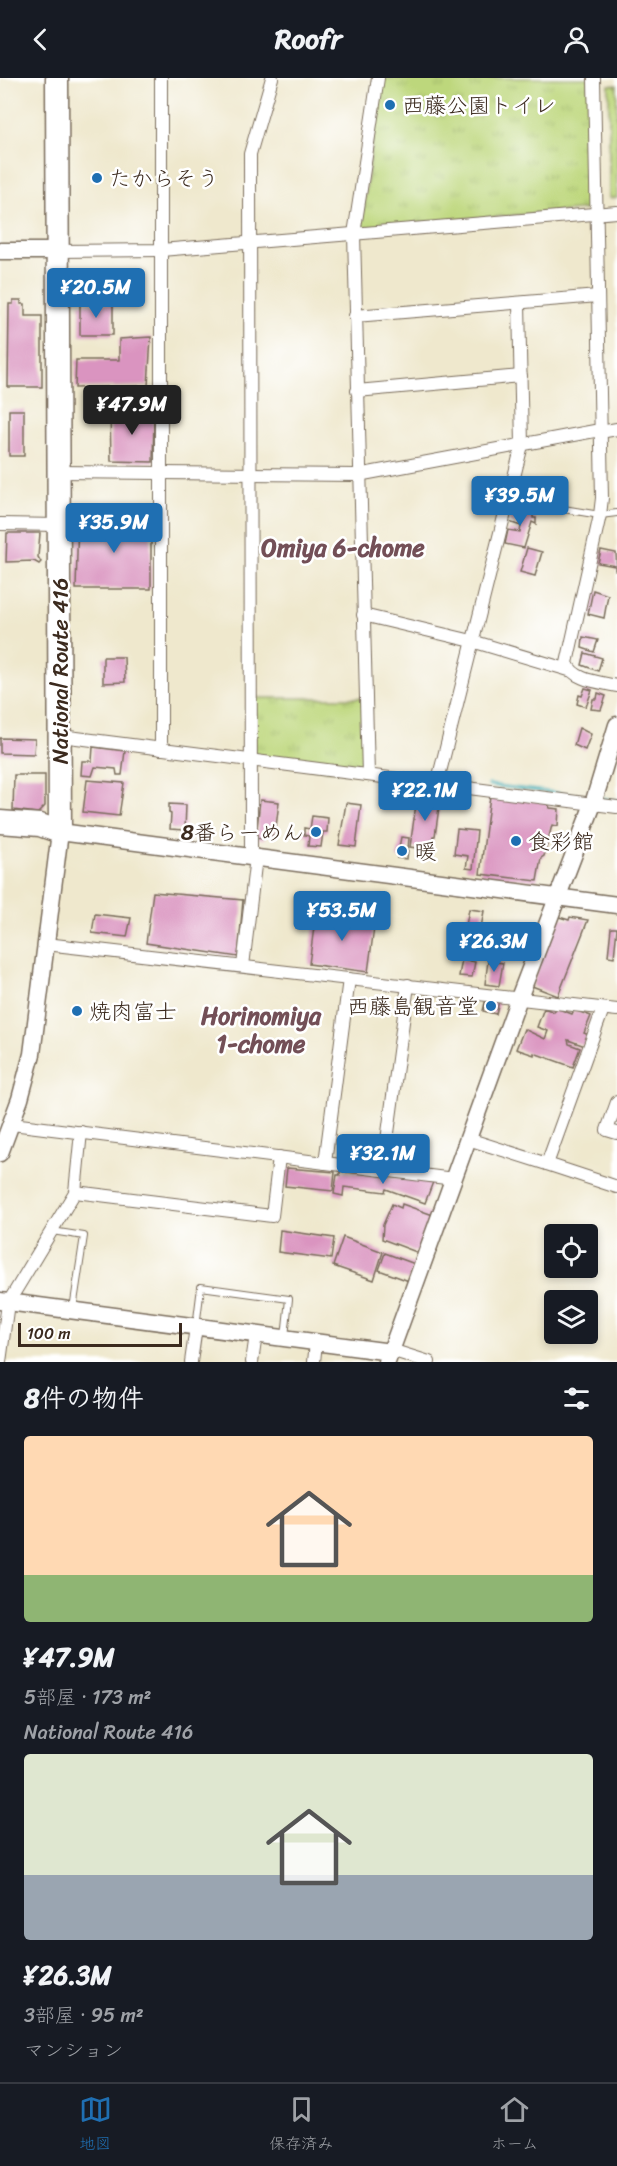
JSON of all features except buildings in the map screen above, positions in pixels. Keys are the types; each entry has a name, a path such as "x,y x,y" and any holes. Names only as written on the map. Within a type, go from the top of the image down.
{"highway":[{"name":"National Route 416","path":"57,78 60,832"},
{"path":"0,822 40,825 60,832"},
{"path":"0,836 39,839 60,832"}],"street":[{"path":"161,78 161,749"},
{"path":"243,966 254,857 251,760 250,154 272,78"},
{"path":"368,775 358,475 354,234 378,78"},
{"path":"569,670 567,663 602,498 594,78"},
{"path":"0,251 161,250 617,212"},
{"path":"355,316 598,296"},
{"path":"436,784 522,445 519,303"},
{"path":"357,391 521,376"},
{"path":"59,472 358,475 617,429"},
{"path":"0,525 59,525"},
{"path":"363,615 472,641 569,670 575,675 617,686"},
{"path":"390,1354 592,804 617,725"},
{"path":"61,736 617,807"},
{"path":"0,1153 12,1124 32,1054 60,832 617,905"},
{"path":"46,944 617,1010"},
{"path":"325,1163 349,979"},
{"path":"383,1170 408,985"},
{"path":"547,1164 603,1008"},
{"path":"617,1102 607,1130 617,1133"},
{"path":"12,1124 454,1179"},
{"path":"0,1362 4,1302 52,1231 75,1192 81,1132"},
{"path":"468,1139 617,1187"},
{"path":"75,1192 272,1216 279,1157"},
{"path":"4,1302 316,1342 429,1362"},
{"path":"191,1362 196,1327"},
{"path":"252,1362 256,1335"},
{"path":"314,1362 316,1342"}],"lane":[{"path":"508,500 600,515 617,513"},
{"path":"52,1231 84,1236 73,1312"},
{"path":"196,1327 201,1287 289,1299 284,1338"}],"green space":[{"path":"381,78 589,78 591,209 361,228"},
{"path":"609,85 617,85 617,198 609,198"},
{"path":"251,698 365,698 368,775 251,760"}],"waterway":[{"path":"489,785 590,797"},
{"path":"599,798 617,801"}],"place":[{"name":"西藤公園トイレ","path":"390,105"},
{"name":"たからそう","path":"97,178"},
{"name":"8番らーめん","path":"316,832"},
{"name":"食彩館","path":"516,841"},
{"name":"暖","path":"402,851"},
{"name":"西藤島観音堂","path":"491,1006"},
{"name":"焼肉富士","path":"77,1011"}],"district":[{"name":"Omiya 6-chome","path":"343,548"},
{"name":"Horinomiya 1-chome","path":"261,1030"}]}
